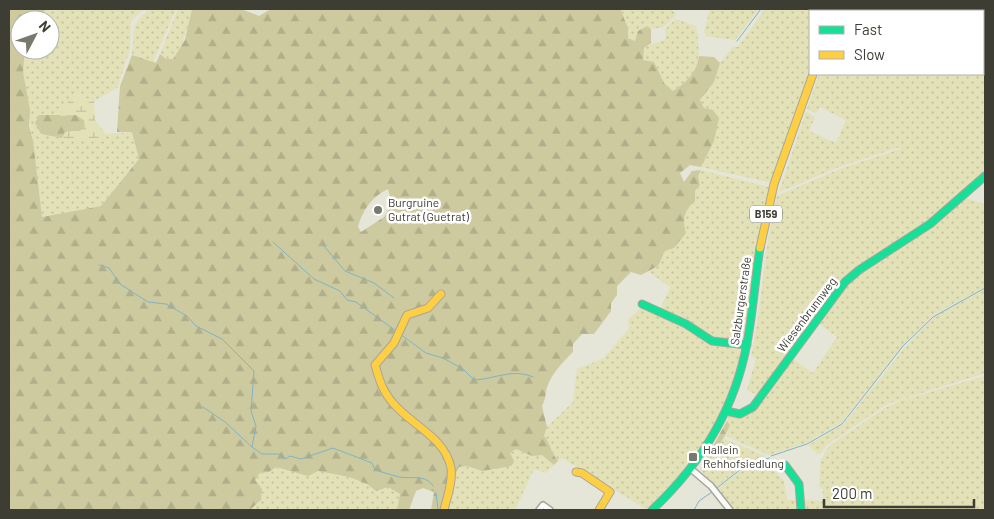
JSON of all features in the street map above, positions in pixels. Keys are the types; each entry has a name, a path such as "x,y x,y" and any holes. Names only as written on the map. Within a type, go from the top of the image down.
{"street":[{"name":"Salzburgerstraße","path":"652,510 671,493 691,469 715,433 739,378 747,345 767,208 813,75"},
{"name":"Wiesenbrunnweg","path":"726,411 742,414 753,407 845,282 870,262 930,224 985,176"},
{"path":"441,294 428,308 407,315 394,343 375,364 379,378 394,405 430,435 448,455 452,470 444,510"},
{"path":"642,304 680,320 712,341 747,345"},
{"path":"785,465 799,484 801,510"},
{"path":"691,469 711,486 730,510"},
{"path":"576,472 582,473 610,492 600,510"},
{"path":"539,510 543,505 550,510"}],"green space":[{"path":"9,9 46,9 10,10 10,60 24,60 23,72 30,110 29,126 33,141 42,217 101,206 139,159 132,132 117,132 120,86 132,55 156,63 160,54 166,59 173,59 185,40 192,9 241,9 259,16 271,9 622,9 621,11 628,28 628,38 635,41 638,31 647,26 651,29 651,43 644,48 643,60 654,62 664,83 673,91 690,76 696,67 699,56 714,57 720,63 714,82 700,100 704,108 713,110 719,118 714,141 701,167 690,165 680,173 684,182 692,171 701,170 698,176 700,185 695,191 695,201 688,208 685,216 686,233 674,248 665,251 658,266 641,275 631,272 617,286 617,295 611,303 611,311 594,334 582,334 573,344 573,352 555,372 549,382 542,406 547,427 544,436 558,461 554,465 542,455 532,456 516,449 510,453 514,461 511,466 482,471 467,466 459,467 455,474 448,510 431,510 434,492 423,488 416,491 409,510 397,510 400,494 388,487 376,491 367,484 349,477 318,471 308,476 276,467 269,472 260,473 255,480 262,489 261,500 250,510 9,510","holes":["388,189 392,203 384,217 361,232 358,227 365,210 377,196"]},
{"path":"144,9 131,21 130,49 117,88 94,101 73,94 60,116 39,115 41,134 97,140 103,138 106,134 132,132 139,159 101,206 42,217 23,72 24,60 60,60 60,10 45,10"},
{"path":"150,9 176,9 153,62 132,55 134,29 143,14"},
{"path":"178,9 192,9 183,41 173,59 166,59 160,54"},
{"path":"622,9 670,9 677,14 664,27 651,29 647,26 635,41 628,37 628,28 621,11"},
{"path":"710,9 759,9 735,40 706,36 704,31"},
{"path":"765,9 818,10 809,10 810,75 773,180 767,182 701,167 714,141 713,110 704,108 700,100 714,82 720,63 733,47 738,47"},
{"path":"985,9 985,173 938,216 856,271 759,396 747,390 756,358 751,356 772,216 777,196 840,169 900,149 900,147 839,167 779,192 806,112 815,117 809,131 836,143 846,120 820,107 816,113 807,109 819,75 984,75 984,10 888,10"},
{"path":"676,19 696,26 698,55 694,71 682,85 673,91 664,83 654,62 643,60 644,47 666,39 665,29"},
{"path":"73,94 94,101 95,120 106,134 103,138 97,140 62,138 65,132 80,131 85,127 84,120 76,115 60,116"},
{"path":"39,115 76,115 84,120 86,127 80,131 66,132 62,138 41,134 35,123"},
{"path":"701,170 769,187 744,342 721,342 660,310 670,287 649,272 658,266 665,251 674,248 686,233 685,216 688,208 694,201 695,191 700,185 698,176"},
{"path":"965,198 985,204 985,287 933,315 904,344 842,422 806,443 769,455 726,436 730,425 727,421 729,416 745,414 776,379 791,358 813,373 837,337 817,322 847,283"},
{"path":"985,289 985,373 887,404 827,445 819,455 808,445 844,424 906,346 935,316"},
{"path":"641,308 647,308 684,324 702,336 744,349 733,386 712,433 688,460 678,482 673,482 646,509 562,458 558,461 544,436 547,427 573,402 577,369 604,358 629,328 628,320"},
{"path":"985,376 985,510 802,510 802,500 824,501 822,488 819,487 821,460 829,446 885,408 899,401"},
{"path":"727,421 730,425 709,461 704,474 701,468"},
{"path":"724,439 766,456 745,464 717,487 704,474 714,449"},
{"path":"516,449 532,456 542,455 554,465 546,473 534,469 515,510 448,510 450,488 459,467 467,466 482,471"},
{"path":"770,459 781,464 774,470 784,481 787,500 799,500 800,510 734,510 718,489 746,466"},
{"path":"276,467 308,475 318,471 349,477 367,484 376,491 388,486 400,494 397,510 250,510 261,500 255,480 260,473 269,472"}],"waterway":[{"path":"737,41 761,9"},
{"path":"273,242 314,279 340,291 347,300 356,302 396,331"},
{"path":"324,246 345,271 374,283 394,298"},
{"path":"99,265 109,268 120,284 148,302 166,304 187,316 196,326 222,339 254,371 251,411 256,426 252,447"},
{"path":"771,456 807,444 842,424 903,346 933,317 985,288"},
{"path":"400,334 426,353 443,358 463,369 474,380 511,374 533,377"},
{"path":"203,407 225,422 262,454 279,454 285,459 290,456 301,459 333,448 372,463 375,470 399,477 422,478 433,486"},
{"path":"717,488 746,465 769,458"},
{"path":"694,510 699,501 712,492"},
{"path":"436,493 438,510"}],"traffic: fast":[{"path":"726,411 740,414 753,407 845,282 859,270 930,224 985,176"},
{"path":"652,510 669,493 700,455 713,434 734,391 747,343 760,248"},
{"path":"642,304 686,324 712,341 747,345"},
{"path":"785,465 799,484 801,510"}],"traffic: slow":[{"path":"760,248 774,184 813,75"},
{"path":"441,294 428,308 407,315 394,343 375,365 382,385 390,399 400,411 427,432 448,457 451,479 444,510"},
{"path":"576,472 582,473 610,492 599,510"}],"place":[{"name":"Burgruine Gutrat (Guetrat)","path":"378,210"},
{"name":"Hallein Rehhofsiedlung","path":"693,457"}]}
